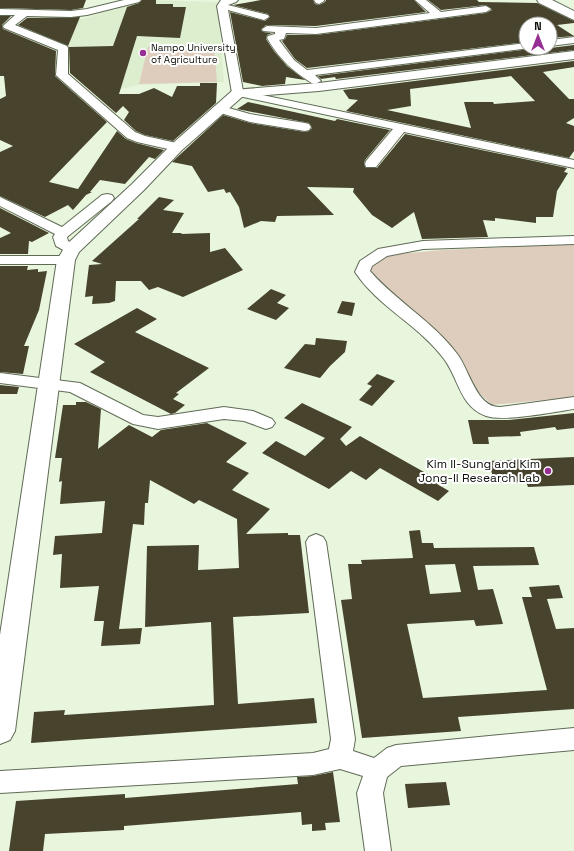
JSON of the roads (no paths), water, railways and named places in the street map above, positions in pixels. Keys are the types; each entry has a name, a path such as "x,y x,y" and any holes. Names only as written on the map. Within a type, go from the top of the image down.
{"main road":[{"path":"543,0 574,16"},
{"path":"0,731 67,247 138,187 177,147 238,93 319,87 574,55"}],"street":[{"path":"0,12 23,14 71,14 87,12 136,0"},
{"path":"420,0 437,14"},
{"path":"264,17 226,2 238,93 574,164"},
{"path":"267,29 316,31 437,14 486,9"},
{"path":"23,14 8,26 63,48 62,75 130,135 177,147"},
{"path":"281,30 280,37 272,38 275,43 288,60 298,69 308,73 518,47"},
{"path":"558,42 574,40"},
{"path":"308,73 319,87"},
{"path":"218,110 252,118 305,127"},
{"path":"371,164 401,127"},
{"path":"0,260 67,247 107,198"},
{"path":"0,201 67,247"},
{"path":"574,240 423,245 383,252 365,264 362,272 372,284 443,345 454,360 476,404 493,412 529,410 574,403"},
{"path":"0,378 74,387 139,420 158,423 224,412 247,415 266,423"},
{"path":"316,542 343,738 340,758"},
{"path":"378,851 370,792 377,770 396,756 433,751 574,739"},
{"path":"0,782 313,764 340,758 377,770"}],"place":[{"name":"Nampo University of Agriculture","path":"143,53"},
{"name":"Kim Il-Sung and Kim Jong-Il Research Lab","path":"548,471"}]}
